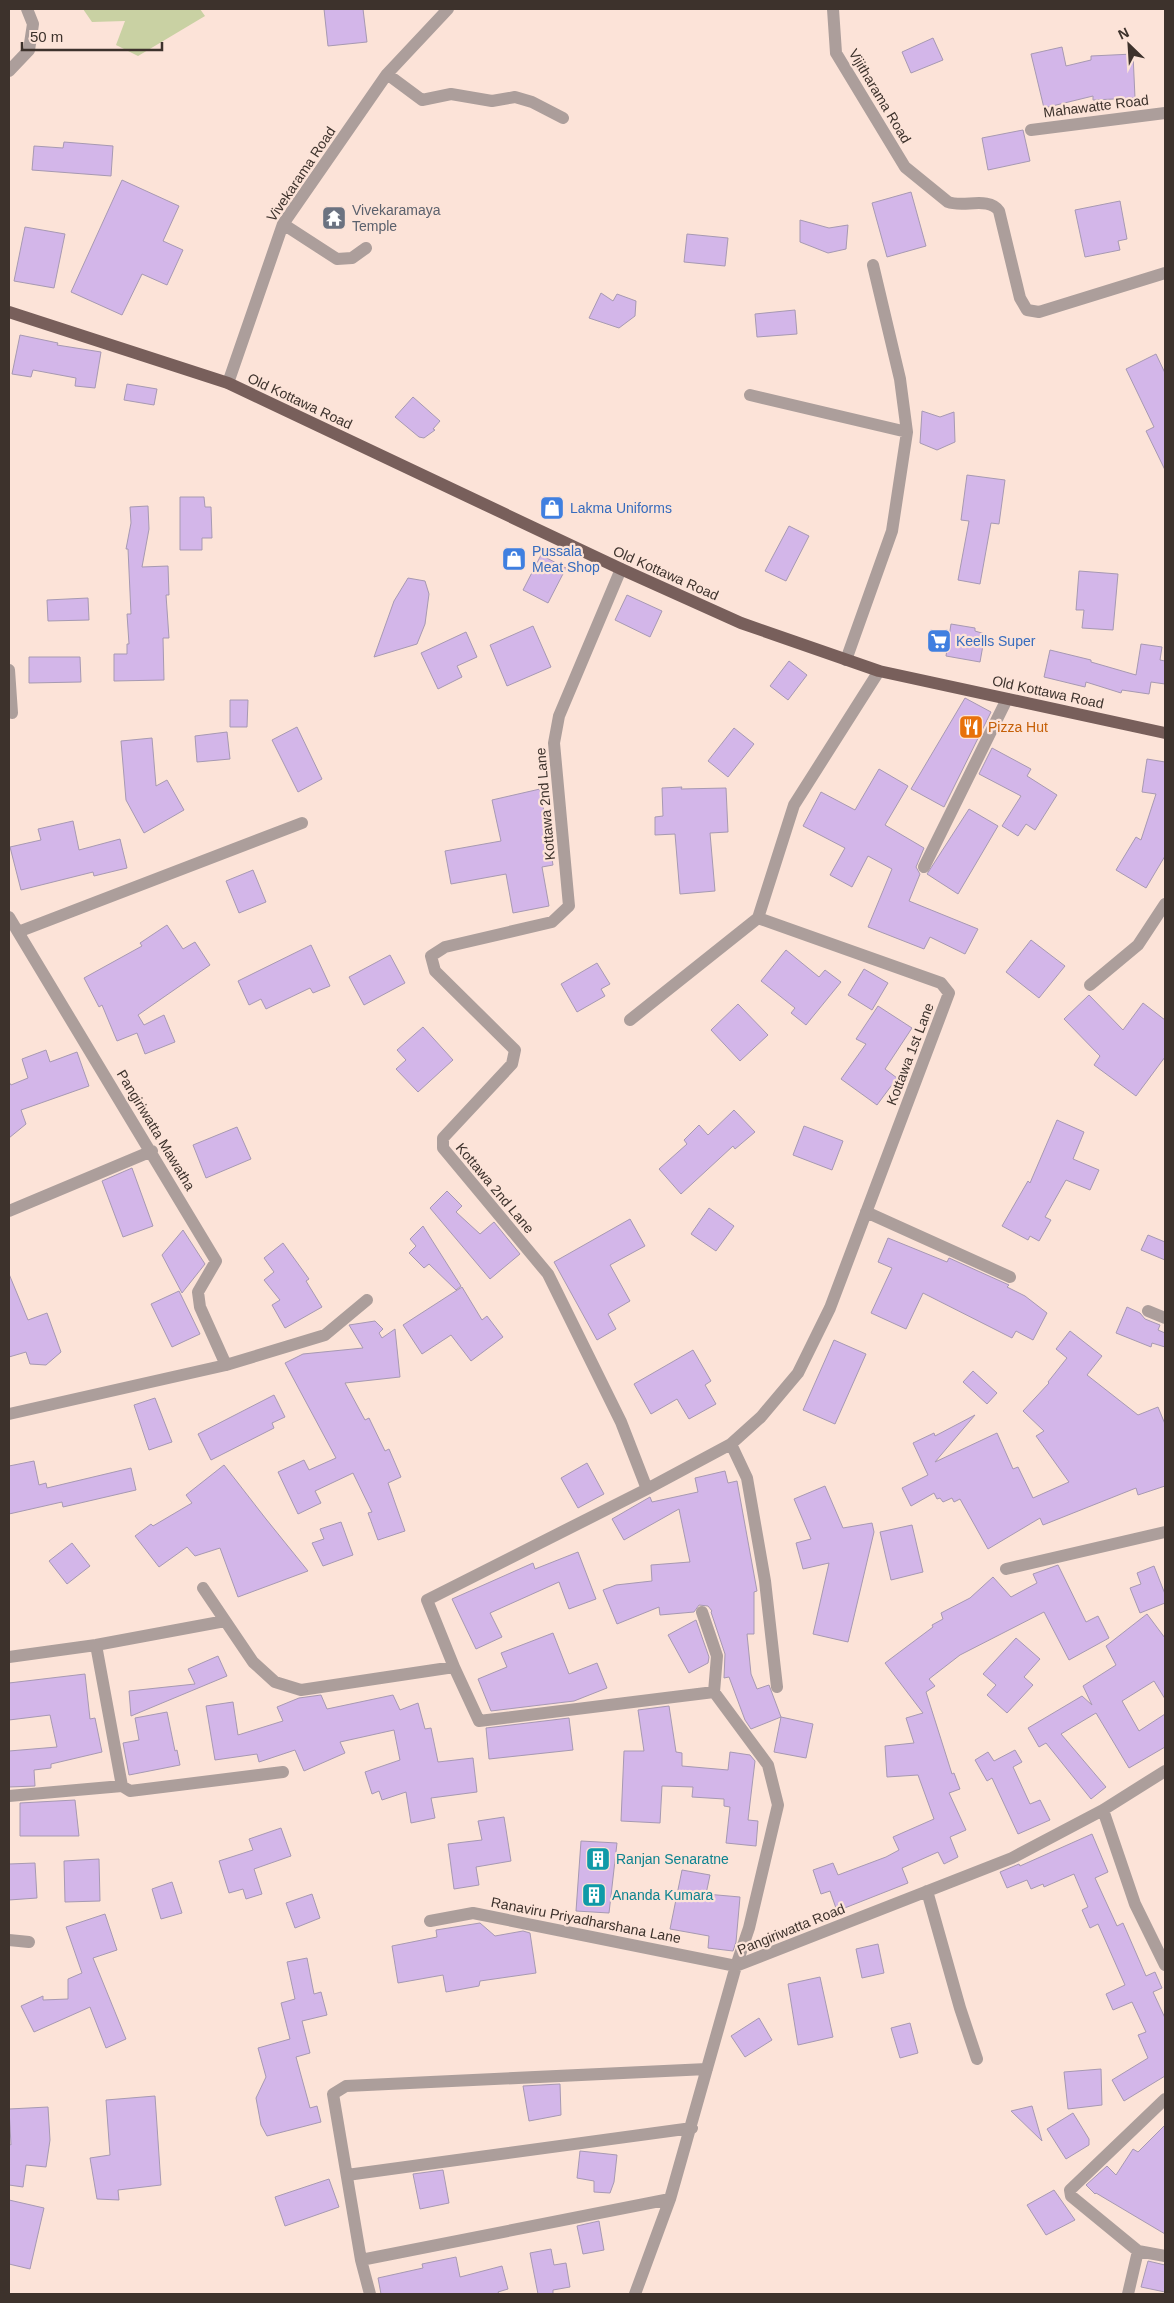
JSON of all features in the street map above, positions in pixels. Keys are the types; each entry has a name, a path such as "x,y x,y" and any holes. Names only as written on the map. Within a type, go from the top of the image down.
{"main road":[{"name":"Old Kottawa Road","path":"9,312 228,383 621,569 741,623 879,671 1165,733"}],"street":[{"path":"9,71 29,50 33,24 26,9"},
{"name":"Vivekarama Road","path":"228,383 283,224 387,74 448,9"},
{"name":"Vijitharama Road","path":"833,9 836,54 905,167 948,202 956,205 987,203 996,206 999,211 1020,298 1027,310 1039,312 1165,273"},
{"path":"387,74 422,100 451,94 492,101 514,97 532,102 563,118"},
{"name":"Mahawatte Road","path":"1031,130 1165,113"},
{"path":"283,224 338,260 352,258 366,248"},
{"path":"846,660 892,531 907,432 900,378 873,264"},
{"path":"750,395 907,432"},
{"name":"Kottawa 2nd Lane","path":"621,569 559,716 554,743 569,906 552,922 445,947 431,956 436,970 515,1050 512,1064 443,1138 443,1148 548,1274 621,1422 647,1489"},
{"path":"9,670 12,713"},
{"path":"630,1020 758,918 794,805 879,671"},
{"path":"924,867 1007,699"},
{"path":"18,932 302,823"},
{"path":"1090,985 1138,945 1165,904"},
{"name":"Pangiriwatta Mawatha","path":"9,917 152,1151 216,1261 198,1292 200,1307 226,1365"},
{"name":"Kottawa 1st Lane","path":"454,1667 427,1600 647,1489 731,1444 761,1417 798,1372 830,1308 949,993 941,983 758,918"},
{"path":"9,1210 152,1151"},
{"path":"866,1212 1010,1277"},
{"path":"9,1414 226,1365 325,1335 367,1300"},
{"path":"1148,1311 1165,1318"},
{"path":"731,1444 747,1478 765,1581 777,1687"},
{"path":"1006,1569 1165,1532"},
{"path":"203,1588 253,1662 275,1682 301,1690 454,1667 479,1721 714,1692"},
{"path":"702,1612 717,1656 714,1692 768,1765 778,1804 749,1928 736,1966"},
{"path":"9,1657 96,1645 225,1621"},
{"path":"96,1645 122,1786"},
{"name":"Pangiriwatta Road","path":"635,2294 670,2199 692,2128 736,1966 1012,1858 1103,1810 1165,1771"},
{"path":"9,1796 122,1786 130,1791 283,1772"},
{"path":"1103,1810 1135,1904 1165,1965"},
{"path":"927,1891 960,2008 977,2059"},
{"name":"Ranaviru Priyadharshana Lane","path":"430,1921 474,1913 736,1966"},
{"path":"9,1940 30,1942"},
{"path":"370,2294 361,2260 333,2094 346,2086 707,2068"},
{"path":"1165,2099 1070,2190 1071,2196 1138,2251 1165,2256"},
{"path":"347,2175 692,2128"},
{"path":"361,2260 670,2199"},
{"path":"1128,2294 1138,2251"}],"green space":[{"path":"83,9 200,9 205,16 138,56 116,45 125,21 92,22"}],"building":[{"path":"324,9 363,9 367,42 328,46"},
{"path":"933,38 943,60 911,73 902,52"},
{"path":"1062,47 1066,66 1091,60 1091,56 1133,54 1135,98 1093,100 1093,96 1044,108 1031,54"},
{"path":"1023,130 1030,161 988,170 982,138"},
{"path":"64,142 113,146 111,176 32,170 34,146 63,148"},
{"path":"122,180 179,206 163,241 183,250 167,285 142,274 122,315 71,292"},
{"path":"911,192 926,246 887,257 872,203"},
{"path":"1120,201 1127,239 1118,241 1120,250 1085,257 1075,210"},
{"path":"800,220 829,228 848,225 846,249 828,253 800,242"},
{"path":"25,227 65,234 54,288 14,281"},
{"path":"687,234 728,238 725,266 684,262"},
{"path":"601,293 613,301 617,294 636,301 635,316 619,328 589,318"},
{"path":"795,310 797,334 757,337 755,314"},
{"path":"20,335 58,343 57,345 101,352 95,388 75,386 76,378 33,370 31,377 12,374"},
{"path":"1156,354 1165,373 1165,470 1146,431 1154,427 1126,369"},
{"path":"127,384 157,389 154,405 124,400"},
{"path":"413,397 440,421 433,429 435,430 424,438 419,437 395,417"},
{"path":"922,411 940,417 954,412 955,442 937,450 920,443"},
{"path":"967,475 1005,480 999,524 991,523 980,584 958,580 969,521 961,520"},
{"path":"180,497 204,497 205,507 211,507 212,538 202,538 202,550 180,550"},
{"path":"148,506 149,529 142,567 168,566 169,595 166,595 169,638 163,638 164,680 114,681 114,654 127,654 127,644 129,644 127,614 131,614 128,549 126,549 131,523 130,507"},
{"path":"789,526 809,536 786,581 765,571"},
{"path":"541,555 566,568 548,603 523,590"},
{"path":"1079,571 1118,574 1113,630 1082,628 1084,610 1076,610"},
{"path":"408,578 425,581 429,594 425,624 417,644 374,657 394,601"},
{"path":"627,595 662,611 650,637 615,620"},
{"path":"88,598 89,620 48,621 47,600"},
{"path":"951,624 975,628 975,631 985,634 980,662 946,656"},
{"path":"533,626 551,667 507,686 490,645"},
{"path":"466,632 477,657 457,666 462,677 438,689 421,653"},
{"path":"1141,644 1162,647 1160,660 1165,661 1165,684 1151,682 1149,694 1122,690 1121,693 1086,682 1085,687 1044,677 1050,650 1091,660 1091,662 1136,675"},
{"path":"29,657 80,657 81,682 29,683"},
{"path":"789,661 807,675 788,700 770,686"},
{"path":"965,698 991,712 944,807 911,789"},
{"path":"230,700 248,700 247,727 230,727"},
{"path":"297,727 322,779 298,792 272,740"},
{"path":"734,728 754,744 728,777 708,761"},
{"path":"227,732 230,759 197,762 195,736"},
{"path":"152,738 156,786 167,780 184,810 144,833 126,800 121,741"},
{"path":"992,748 1031,769 1027,776 1057,795 1035,830 1026,824 1018,836 1002,826 1021,796 979,774"},
{"path":"1147,759 1165,762 1165,856 1146,888 1116,870 1136,837 1141,840 1156,794 1142,792"},
{"path":"879,769 908,786 885,825 924,848 916,867 920,874 909,901 978,929 965,954 930,937 924,949 868,927 892,869 868,856 852,887 830,875 845,848 803,826 821,792 855,810"},
{"path":"682,787 681,789 726,788 728,832 710,833 715,891 680,894 675,834 655,835 655,817 663,816 662,788"},
{"path":"540,789 553,865 542,867 549,906 513,913 506,874 451,884 445,851 501,841 492,800"},
{"path":"969,809 998,826 958,894 927,874"},
{"path":"73,821 79,850 120,839 127,868 94,876 93,872 21,890 10,847 41,840 38,829"},
{"path":"253,870 266,902 239,913 226,881"},
{"path":"167,925 183,949 195,942 210,965 138,1015 144,1025 164,1015 175,1042 145,1054 137,1033 117,1041 102,1005 99,1007 84,978 142,946 140,943"},
{"path":"1031,940 1065,966 1039,998 1006,972"},
{"path":"311,945 330,986 313,993 310,988 266,1009 261,999 249,1005 238,981"},
{"path":"786,950 819,977 825,970 841,982 806,1025 791,1013 795,1008 761,981"},
{"path":"390,955 405,983 364,1005 349,977"},
{"path":"597,963 610,984 601,989 605,996 577,1012 561,984"},
{"path":"864,969 888,983 872,1010 848,995"},
{"path":"1089,995 1123,1030 1143,1003 1165,1020 1165,1057 1136,1096 1094,1065 1100,1056 1064,1019"},
{"path":"738,1004 768,1035 740,1061 711,1030"},
{"path":"878,1006 912,1028 885,1069 897,1078 877,1105 841,1079 866,1044 856,1039"},
{"path":"423,1027 453,1060 418,1092 396,1069 406,1060 397,1050"},
{"path":"46,1050 50,1062 77,1052 89,1086 21,1110 26,1124 9,1138 9,1082 11,1085 28,1078 22,1059"},
{"path":"734,1110 755,1132 735,1149 733,1146 681,1194 659,1169 687,1144 684,1140 699,1125 708,1135"},
{"path":"1057,1120 1084,1132 1073,1159 1099,1170 1090,1190 1066,1180 1045,1217 1051,1220 1039,1241 1030,1236 1028,1240 1002,1226 1028,1181 1030,1183"},
{"path":"804,1126 843,1141 832,1170 793,1155"},
{"path":"237,1127 251,1159 206,1178 193,1145"},
{"path":"132,1168 153,1226 123,1237 102,1181"},
{"path":"447,1191 462,1206 456,1212 480,1234 494,1222 520,1254 490,1279 430,1208"},
{"path":"709,1208 734,1226 716,1251 691,1234"},
{"path":"630,1219 645,1246 610,1265 630,1301 608,1314 616,1329 597,1340 554,1262"},
{"path":"423,1226 461,1286 456,1290 429,1264 424,1268 409,1253 416,1246 410,1239"},
{"path":"183,1230 205,1264 182,1293 162,1255"},
{"path":"1148,1235 1165,1242 1165,1260 1141,1250"},
{"path":"888,1238 947,1262 949,1258 1009,1285 1007,1287 1025,1296 1047,1313 1033,1340 1016,1331 1012,1338 923,1293 906,1329 871,1313 892,1268 878,1262"},
{"path":"283,1243 309,1279 306,1281 322,1307 285,1328 272,1305 280,1300 264,1280 274,1272 264,1258"},
{"path":"9,1274 28,1320 47,1313 61,1352 46,1365 30,1364 26,1352 9,1357"},
{"path":"462,1287 482,1320 487,1316 503,1337 471,1361 451,1335 422,1354 403,1325"},
{"path":"179,1291 200,1334 172,1347 151,1304"},
{"path":"1127,1307 1140,1313 1145,1319 1160,1325 1158,1330 1165,1333 1165,1347 1152,1343 1151,1347 1116,1333"},
{"path":"375,1321 383,1329 379,1333 382,1338 395,1329 400,1377 345,1383 365,1420 369,1418 385,1451 389,1449 401,1477 388,1483 405,1531 378,1540 368,1513 372,1512 353,1473 315,1491 321,1503 298,1514 278,1472 304,1460 309,1470 336,1458 285,1363 303,1354 363,1348 349,1325"},
{"path":"1070,1331 1102,1356 1087,1375 1138,1415 1158,1407 1165,1424 1165,1486 1138,1495 1136,1488 1043,1525 1040,1518 988,1549 960,1499 954,1502 952,1498 943,1502 940,1498 937,1499 934,1493 911,1506 902,1488 928,1475 913,1443 934,1433 935,1436 975,1415 935,1462 997,1433 1013,1469 1018,1467 1033,1498 1069,1482 1036,1436 1044,1431 1023,1411 1049,1383 1067,1358 1056,1349"},
{"path":"834,1340 866,1354 835,1424 803,1410"},
{"path":"693,1350 711,1381 705,1385 716,1404 689,1419 677,1399 651,1414 634,1384"},
{"path":"973,1371 997,1393 987,1404 963,1382"},
{"path":"274,1395 285,1417 272,1423 274,1428 211,1460 198,1434"},
{"path":"155,1398 172,1442 149,1450 134,1405"},
{"path":"34,1461 39,1485 46,1483 47,1488 131,1468 136,1490 63,1507 62,1502 9,1514 9,1466"},
{"path":"587,1463 604,1494 578,1508 561,1478"},
{"path":"224,1465 308,1571 238,1597 220,1548 195,1556 187,1547 159,1567 135,1536 151,1524 153,1526 192,1503 186,1495"},
{"path":"725,1471 728,1483 737,1481 757,1591 754,1592 754,1634 747,1634 751,1674 757,1689 769,1685 781,1717 751,1729 745,1720 729,1677 724,1678 725,1654 712,1611 708,1606 699,1605 694,1612 660,1615 659,1607 617,1624 603,1590 616,1585 652,1581 651,1565 690,1562 679,1509 624,1540 612,1519 650,1497 652,1502 698,1492 695,1478"},
{"path":"825,1486 843,1528 872,1523 874,1532 848,1642 813,1634 829,1563 803,1569 796,1543 811,1539 794,1499"},
{"path":"341,1522 353,1555 323,1566 312,1543 324,1539 320,1529"},
{"path":"912,1525 923,1572 891,1580 880,1532"},
{"path":"72,1543 90,1566 67,1584 49,1561"},
{"path":"578,1552 596,1599 569,1609 559,1582 490,1613 502,1637 476,1649 452,1599 533,1563 535,1569"},
{"path":"1058,1565 1086,1622 1098,1616 1109,1638 1069,1660 1044,1612 960,1655 929,1679 935,1686 926,1692 952,1774 954,1773 960,1789 949,1793 966,1830 950,1837 958,1857 944,1864 938,1852 902,1868 908,1883 837,1911 830,1891 821,1894 813,1870 833,1863 838,1875 886,1857 899,1850 893,1837 934,1819 918,1775 887,1777 885,1746 914,1743 906,1718 923,1713 885,1663 933,1627 932,1625 943,1619 941,1613 970,1598 993,1577 1011,1597 1037,1583 1033,1574"},
{"path":"1154,1566 1165,1594 1165,1603 1140,1613 1130,1588 1141,1584 1137,1573"},
{"path":"1147,1614 1165,1638 1165,1699 1154,1681 1122,1701 1139,1731 1165,1714 1165,1747 1129,1768 1096,1713 1061,1734 1106,1787 1091,1799 1046,1743 1039,1747 1028,1728 1082,1696 1092,1705 1083,1686 1116,1665 1106,1646"},
{"path":"696,1620 709,1657 708,1663 689,1673 668,1635"},
{"path":"553,1633 569,1674 597,1663 607,1688 574,1701 491,1711 478,1679 507,1667 501,1653"},
{"path":"1016,1638 1040,1659 1024,1677 1033,1685 1007,1713 987,1695 996,1685 983,1674"},
{"path":"218,1656 227,1676 131,1716 129,1691 195,1684 188,1669"},
{"path":"85,1674 90,1719 95,1718 102,1752 51,1764 51,1768 34,1770 35,1786 9,1787 9,1751 57,1747 50,1715 9,1720 9,1683"},
{"path":"321,1695 327,1709 393,1695 400,1710 418,1703 425,1729 431,1728 438,1762 473,1758 477,1792 431,1798 435,1818 411,1823 406,1792 382,1800 379,1791 372,1794 365,1772 400,1760 394,1730 340,1742 345,1753 304,1771 295,1750 259,1762 257,1754 215,1760 206,1706 233,1702 238,1735 283,1721 277,1707 299,1698"},
{"path":"669,1706 676,1752 682,1753 682,1766 728,1770 730,1752 750,1755 755,1761 748,1820 758,1821 756,1846 726,1843 730,1807 724,1806 724,1799 692,1797 693,1787 662,1786 660,1823 621,1821 624,1751 644,1751 638,1710"},
{"path":"167,1712 175,1751 177,1750 180,1765 129,1775 123,1743 139,1740 135,1718"},
{"path":"781,1717 813,1724 806,1758 774,1752"},
{"path":"569,1718 573,1750 489,1759 486,1728"},
{"path":"1015,1750 1022,1762 1013,1767 1030,1804 1040,1800 1050,1820 1018,1834 992,1778 987,1781 975,1760 988,1752 994,1761"},
{"path":"75,1800 79,1836 20,1836 20,1803"},
{"path":"504,1817 511,1861 476,1867 479,1885 454,1889 448,1844 482,1840 478,1821"},
{"path":"281,1828 291,1856 254,1869 262,1894 246,1899 243,1889 229,1893 219,1861 253,1850 249,1839"},
{"path":"1092,1834 1108,1872 1095,1878 1117,1926 1123,1923 1146,1976 1155,1972 1162,1988 1153,1992 1165,2018 1165,2076 1124,2101 1112,2080 1148,2058 1138,2035 1146,2032 1132,2002 1113,2010 1106,1994 1125,1985 1098,1924 1090,1928 1082,1910 1088,1907 1074,1874 1044,1887 1043,1884 1031,1889 1027,1880 1007,1888 1000,1872 1019,1864 1020,1866"},
{"path":"581,1841 617,1843 609,1913 576,1911"},
{"path":"99,1859 100,1901 65,1902 64,1861"},
{"path":"35,1863 37,1898 9,1900 9,1864"},
{"path":"682,1870 710,1875 706,1894 740,1897 736,1942 733,1951 708,1948 709,1936 670,1929"},
{"path":"172,1882 182,1913 161,1919 152,1889"},
{"path":"312,1894 320,1918 295,1928 286,1903"},
{"path":"105,1914 117,1950 93,1958 126,2039 106,2048 90,2007 34,2032 21,2006 43,1996 43,2000 68,1999 68,1979 82,1973 66,1927"},
{"path":"480,1923 495,1936 523,1931 530,1933 536,1973 480,1981 479,1986 446,1992 443,1975 398,1983 392,1946 437,1937 436,1930"},
{"path":"878,1944 884,1973 862,1978 856,1949"},
{"path":"307,1958 314,1994 321,1992 327,2015 302,2021 310,2053 296,2057 310,2108 317,2106 321,2122 267,2136 261,2125 256,2098 266,2077 258,2048 290,2039 281,2003 295,1999 287,1962"},
{"path":"820,1977 833,2037 798,2045 788,1984"},
{"path":"759,2018 772,2040 745,2057 731,2036"},
{"path":"910,2023 918,2053 900,2058 891,2028"},
{"path":"1101,2069 1102,2105 1068,2109 1064,2072"},
{"path":"560,2084 561,2115 529,2121 523,2086"},
{"path":"155,2096 161,2185 118,2190 119,2200 97,2199 90,2158 110,2155 106,2100"},
{"path":"1032,2106 1042,2141 1011,2111"},
{"path":"48,2107 50,2140 46,2167 26,2165 23,2187 9,2185 9,2144 11,2145 9,2109"},
{"path":"1073,2113 1089,2139 1089,2145 1066,2159 1047,2129"},
{"path":"1165,2125 1165,2234 1095,2194 1086,2185 1107,2166 1116,2175 1133,2149 1138,2152"},
{"path":"580,2151 617,2155 614,2182 610,2193 594,2192 594,2181 577,2178"},
{"path":"443,2170 449,2203 420,2209 413,2174"},
{"path":"329,2179 339,2207 285,2226 275,2197"},
{"path":"1054,2190 1075,2220 1046,2235 1027,2205"},
{"path":"9,2200 44,2208 30,2269 9,2264"},
{"path":"599,2221 604,2250 583,2254 577,2226"},
{"path":"551,2249 554,2265 566,2263 570,2287 553,2290 553,2294 538,2294 530,2253"},
{"path":"456,2257 460,2277 502,2266 508,2289 498,2292 499,2294 381,2294 378,2278 423,2268 422,2264"},
{"path":"1148,2261 1165,2265 1165,2292 1141,2287"}],"place":[{"name":"Vivekaramaya Temple","path":"334,218"},
{"name":"Lakma Uniforms","path":"552,508"},
{"name":"Pussala Meat Shop","path":"514,559"},
{"name":"Keells Super","path":"939,641"},
{"name":"Pizza Hut","path":"971,727"},
{"name":"Ranjan Senaratne","path":"598,1859"},
{"name":"Ananda Kumara","path":"594,1895"}]}
